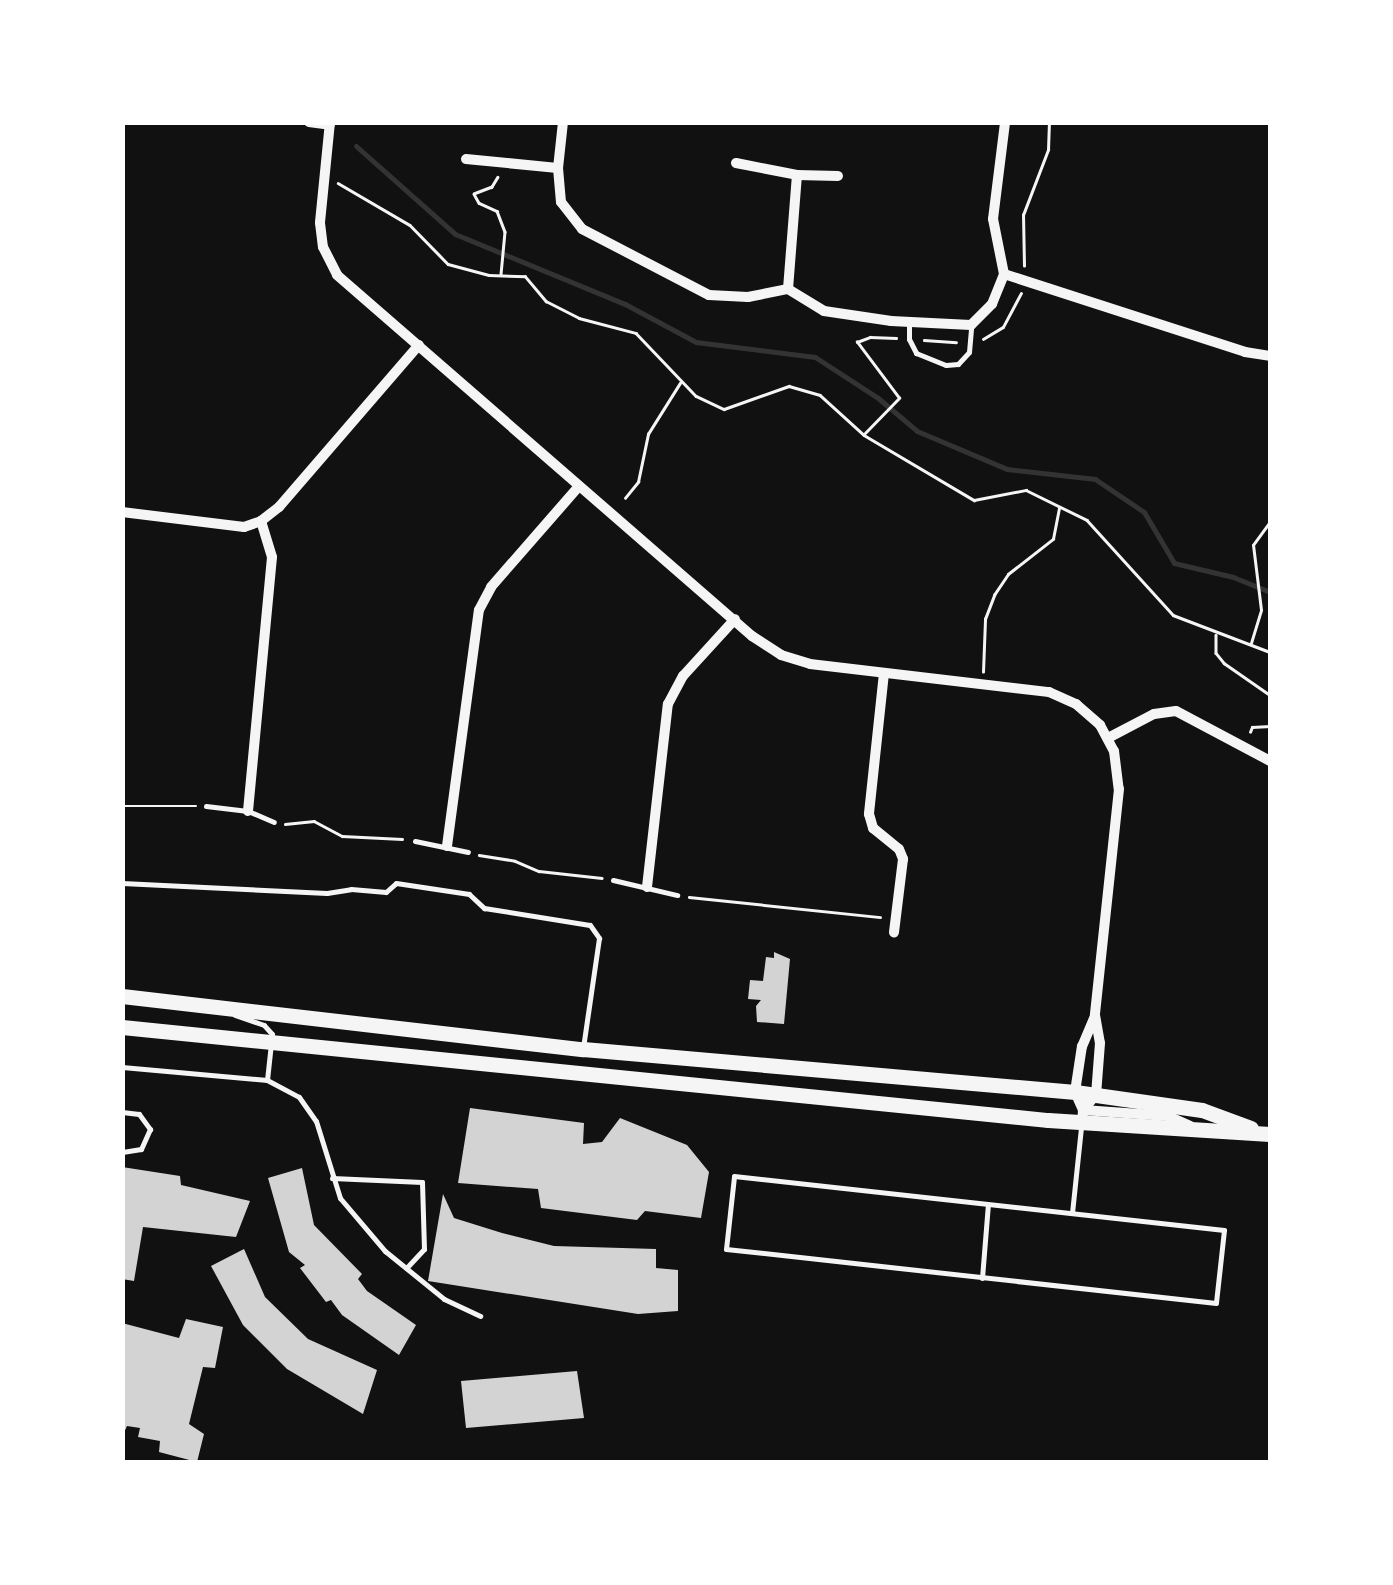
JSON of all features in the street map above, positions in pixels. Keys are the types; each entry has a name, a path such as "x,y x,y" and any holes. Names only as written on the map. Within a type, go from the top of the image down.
{"main road":[{"path":"122,996 583,1049 1075,1092 1202,1110 1267,1133"},
{"path":"122,1027 1198,1130 1267,1133"}],"street":[{"path":"309,122 330,124 320,223 330,263 344,282 768,648 795,661 982,682 1063,697 1090,715 1108,738 1118,789 1095,1015 1100,1044 1096,1095 1082,1116"},
{"path":"564,122 558,168 561,202 582,230 709,296 748,297 788,289 824,311 971,324 992,304 1004,274 993,219 1005,122"},
{"path":"466,160 558,168"},
{"path":"736,164 797,175 838,176"},
{"path":"788,289 797,175"},
{"path":"1004,274 1245,352 1270,356"},
{"path":"122,512 244,527 262,521 419,345"},
{"path":"447,846 479,610 490,586 580,486"},
{"path":"248,811 272,558 262,521"},
{"path":"647,886 668,704 683,676 735,620"},
{"path":"884,673 868,814 873,828 899,849 903,859 894,932"},
{"path":"1108,738 1166,711 1185,713 1270,761"},
{"path":"1082,1116 1075,1092 1082,1046 1095,1015"}],"lane":[{"path":"910,320 909,339 916,353 946,365 964,360 971,342 971,324"},
{"path":"206,806 248,811 274,822"},
{"path":"415,841 468,852"},
{"path":"613,880 677,895"},
{"path":"122,884 327,893 350,889 386,892 396,882 469,894 484,908 590,925 598,938 583,1049"},
{"path":"218,1009 264,1025 272,1034 267,1080"},
{"path":"122,1067 267,1080 299,1097 316,1121 340,1198 385,1252 444,1298 480,1316"},
{"path":"122,1112 139,1114 150,1129 142,1149 122,1152"},
{"path":"1072,1214 1082,1116"},
{"path":"734,1176 988,1204 1224,1230 1216,1303 726,1249 734,1176"},
{"path":"332,1178 422,1182 424,1249 406,1268"},
{"path":"982,1278 988,1204"}],"path":[{"path":"864,434 898,402 897,393 857,342 870,337 971,342 990,337 1015,311 1026,280 1023,216 1048,150 1049,122"},
{"path":"498,161 498,182 474,194 479,203 497,211 505,232 501,275"},
{"path":"323,175 410,225 448,264 524,276 546,302 579,318 636,333 696,396 724,410 789,386 820,395 864,434 974,500 1026,490 1086,520 1173,615 1270,652"},
{"path":"624,498 638,482 648,434 681,382"},
{"path":"982,682 986,619 994,595 1008,574 1053,538 1060,507"},
{"path":"1251,643 1261,610 1253,544 1270,522"},
{"path":"1217,633 1216,652 1224,663 1270,695"},
{"path":"1244,745 1252,728 1270,726"},
{"path":"122,806 206,806"},
{"path":"274,822 298,825 314,821 342,836 415,841"},
{"path":"468,852 538,871 613,880"},
{"path":"677,895 894,919"}],"building":[{"path":"774,952 790,959 784,1024 757,1022 756,1006 761,1000 748,999 750,980 763,981 766,957 774,958"},
{"path":"470,1108 584,1123 583,1144 602,1142 620,1118 687,1145 709,1172 701,1218 645,1211 637,1220 541,1208 538,1189 458,1183"},
{"path":"122,1167 180,1176 181,1185 250,1201 236,1237 143,1227 134,1281 122,1279"},
{"path":"302,1168 314,1225 362,1274 358,1279 367,1291 416,1325 399,1355 342,1315 331,1300 326,1302 300,1268 305,1265 289,1252 268,1178"},
{"path":"443,1194 454,1218 502,1233 554,1246 656,1249 656,1268 678,1270 678,1311 638,1314 428,1281"},
{"path":"244,1249 265,1297 308,1339 377,1370 363,1414 287,1369 243,1325 211,1266"},
{"path":"186,1319 223,1327 215,1368 203,1367 189,1424 204,1434 197,1462 159,1452 160,1441 138,1437 140,1428 127,1426 122,1437 122,1323 179,1338"},
{"path":"577,1371 584,1418 466,1428 461,1381"}],"waterway":[{"path":"356,146 455,234 625,304 696,342 815,357 878,398 917,431 1007,469 1095,479 1144,512 1174,563 1233,577 1270,592"}]}
